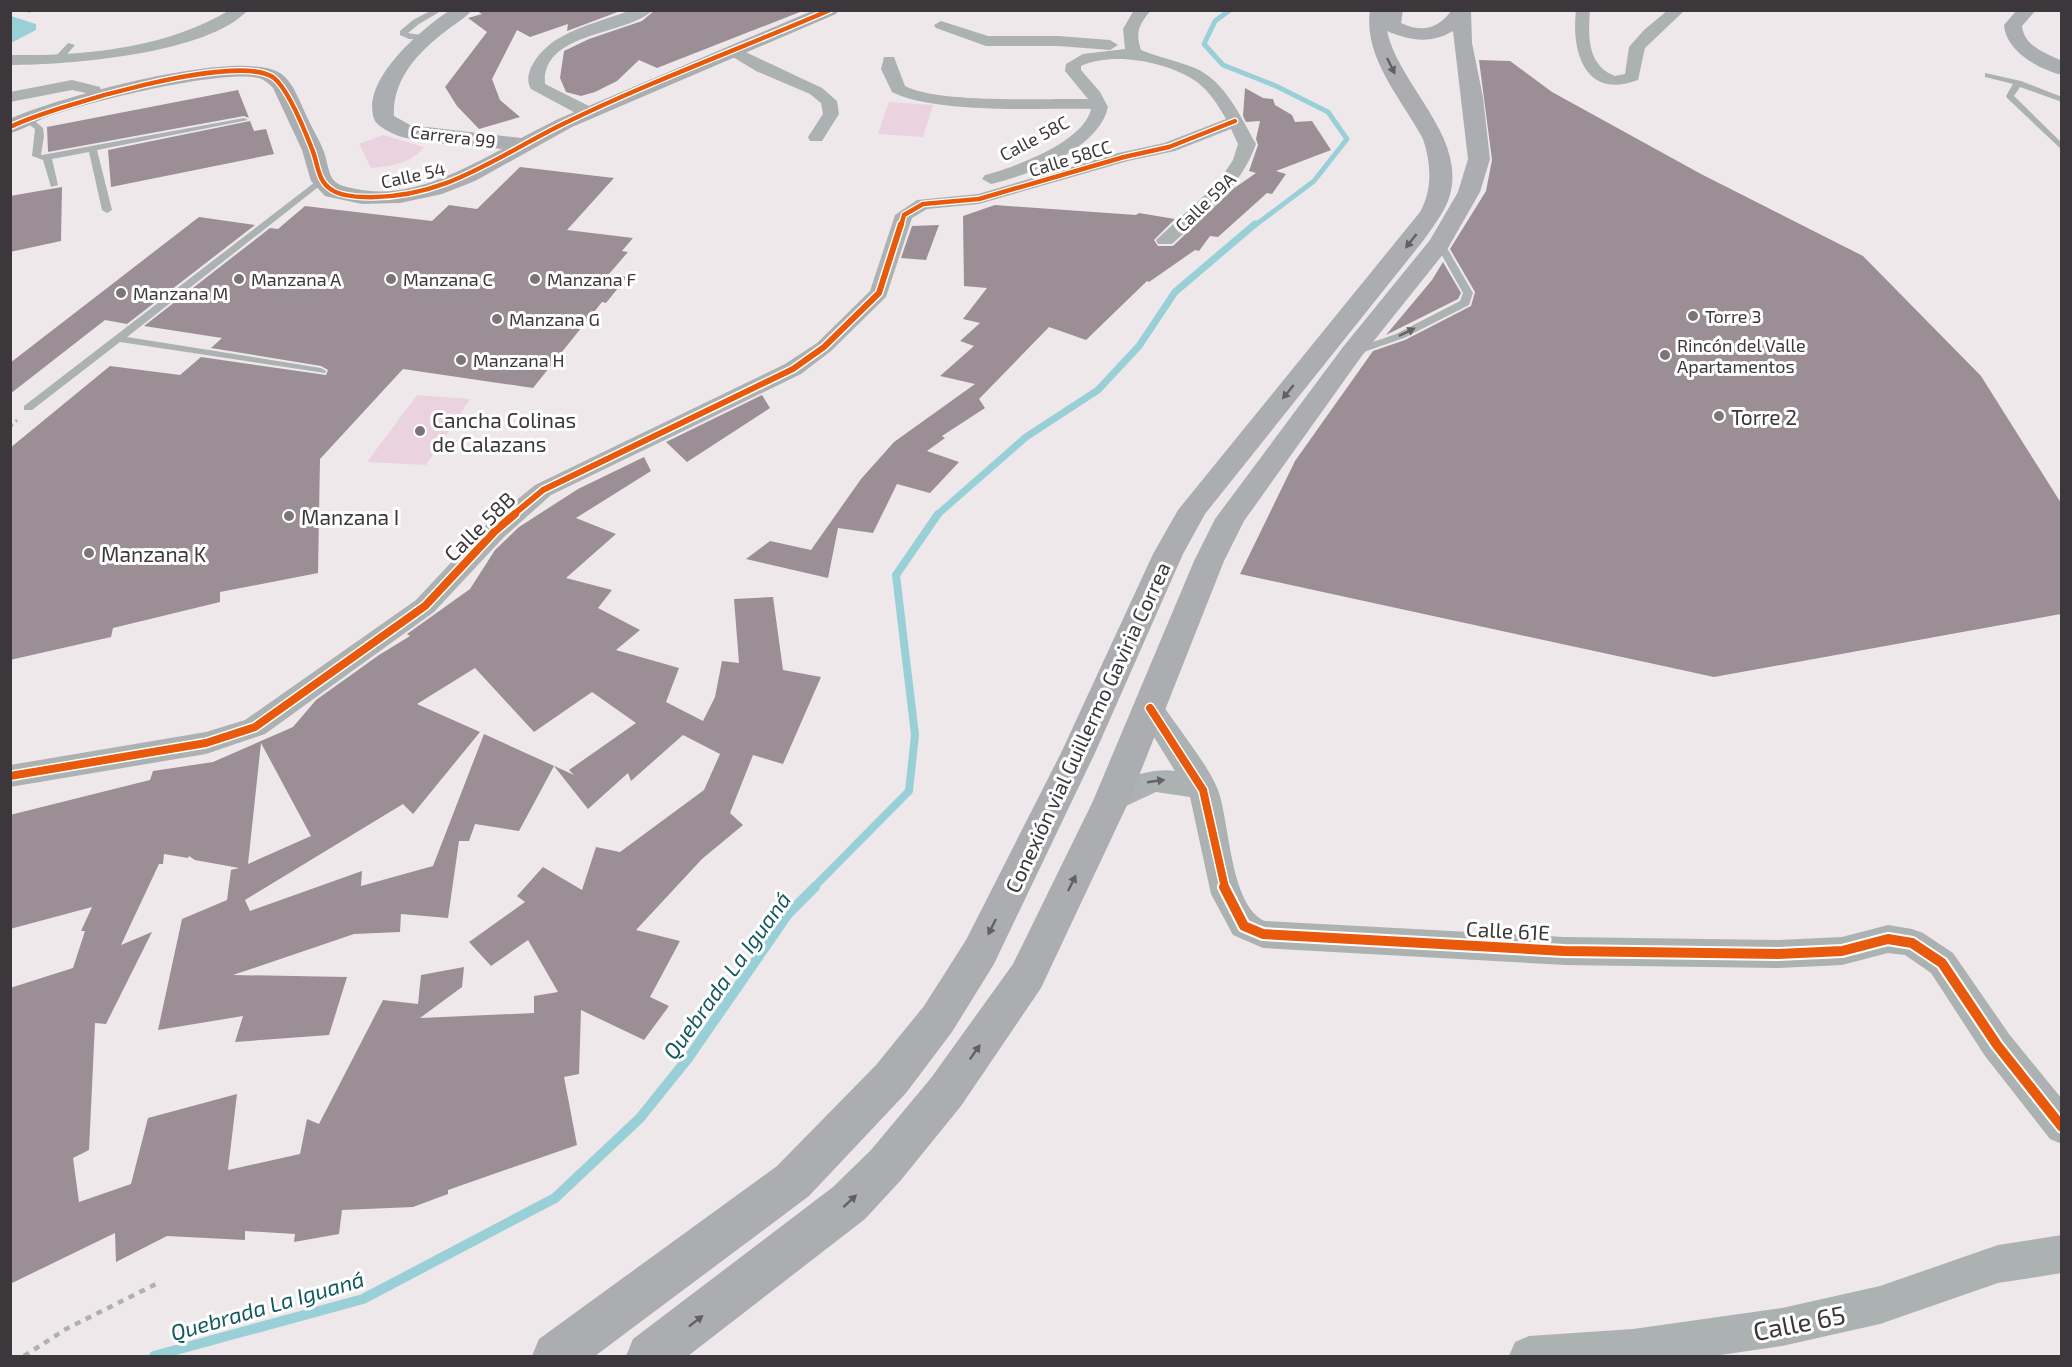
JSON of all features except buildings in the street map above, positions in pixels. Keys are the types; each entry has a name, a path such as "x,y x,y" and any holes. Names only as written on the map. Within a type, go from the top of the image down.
{"highway":[{"name":"Conexión vial Guillermo Gaviria Correa","path":"556,1356 793,1180 891,1079 938,1019 980,952 1078,753 1168,554 1193,510 1415,236 1438,197 1439,156 1417,106 1394,73 1380,42 1377,28 1379,10"},
{"path":"1394,10 1391,26 1416,34 1431,35 1448,29 1462,11"},
{"name":"Conexión vial Guillermo Gaviria Correa","path":"650,1356 849,1203 919,1125 974,1053 1027,976 1111,801 1209,561 1230,519 1352,352 1440,243 1469,192 1479,159 1473,97 1463,43 1462,11"}],"street":[{"path":"10,60 59,58 138,48 188,37 224,22 241,10"},
{"name":"Carrera 99","path":"463,10 424,38 407,57 388,86 382,103 384,119 405,131 524,145"},
{"path":"589,113 537,86 535,79 539,68 555,48 566,40 646,10"},
{"name":"Calle 54","path":"322,181 344,195 379,198 415,193 452,183 480,171 524,145 589,113 830,10"},
{"path":"1133,50 1128,34 1132,18 1144,10"},
{"path":"1583,10 1581,43 1586,60 1599,75 1620,82 1632,77 1637,47 1648,33 1678,10"},
{"path":"2027,10 2013,25 2014,36 2029,52 2061,69"},
{"path":"941,25 986,41 1058,41 1133,50"},
{"path":"1098,104 1073,71 1074,64 1088,57 1133,50"},
{"name":"Calle 59A","path":"1133,50 1152,61 1193,72 1213,84 1247,144 1242,165 1229,184 1165,240"},
{"path":"733,51 762,68 816,91 829,101 831,114 816,137"},
{"name":"Calle 58C","path":"889,60 889,69 898,88 910,95 956,101 1098,104 1100,107 1096,122 1054,153 1000,177 926,188 911,197 910,210"},
{"path":"19,123 60,106 218,71 240,70 266,74 282,86 313,150 322,181"},
{"path":"10,97 72,85 94,90 95,97"},
{"name":"Calle 58CC","path":"910,210 923,204 979,199 1059,178 1124,157 1169,147 1235,122"},
{"name":"Calle 54","path":"379,198 412,185 489,141"},
{"name":"Calle 58B","path":"10,777 206,743 255,726 425,606 495,531 543,490 783,374 824,347 879,293 904,215 910,210"},
{"path":"1150,708 1203,790"},
{"path":"1111,801 1150,780 1172,780 1203,790"},
{"name":"Calle 61E","path":"1203,790 1226,894 1244,926 1263,934 1563,951 1754,954 1842,951 1888,939 1912,943 1942,963 1997,1045 2061,1127"},
{"name":"Calle 65","path":"1529,1356 1633,1349 1782,1326 1880,1305 1998,1264 2061,1254"}],"lane":[{"path":"396,40 416,22 437,11"},
{"path":"403,33 409,37 424,38"},
{"path":"59,58 71,45"},
{"path":"1988,75 2018,83 2061,100"},
{"path":"2018,83 2010,96 2061,148"},
{"path":"19,123 39,128 40,136 36,156 47,158 244,120"},
{"path":"93,150 107,210"},
{"path":"47,158 54,184"},
{"path":"28,408 322,181"},
{"path":"1352,352 1400,336 1464,303 1468,293 1440,243"},
{"path":"116,338 321,371"}],"path":[{"path":"24,1356 66,1329 156,1284"}],"shaded area":[{"path":"889,102 933,105 923,137 878,134"},
{"path":"383,135 424,147 407,161 371,168 359,144"},
{"name":"Cancha Colinas de Calazans","path":"417,395 470,399 426,465 367,462"}],"water":[{"path":"11,16 36,24 36,30 11,43"}],"waterway":[{"name":"Quebrada La Iguaná","path":"1230,10 1215,21 1204,44 1223,65 1276,86 1328,112 1347,139 1314,181 1254,226"},
{"name":"Quebrada La Iguaná","path":"938,514 1026,437 1098,390 1139,346 1175,292 1255,224"},
{"name":"Quebrada La Iguaná","path":"813,888 909,791 915,735 896,575 938,514"},
{"name":"Quebrada La Iguaná","path":"154,1356 363,1299 555,1198 640,1118 689,1057 788,914 815,887"}],"cycle path":[{"path":"10,127 37,114 95,97 218,71 259,72 273,77 282,86 313,150 322,181 333,191 362,197 400,196 434,189 467,176 565,123 830,10"},
{"path":"10,776 206,743 255,727 425,606 495,531 543,490 793,369 824,347 879,293 904,215 923,204 979,199 1124,157 1169,147 1235,121"},
{"path":"1150,708 1203,790 1226,894 1244,926 1263,934 1564,951 1778,954 1842,951 1888,939 1912,943 1942,963 1997,1045 2062,1127"}],"place":[{"name":"Manzana A","path":"239,279"},
{"name":"Manzana C","path":"391,279"},
{"name":"Manzana F","path":"535,279"},
{"name":"Manzana M","path":"121,293"},
{"name":"Torre 3","path":"1693,316"},
{"name":"Manzana G","path":"497,319"},
{"name":"Rincón del Valle Apartamentos","path":"1665,355"},
{"name":"Manzana H","path":"461,360"},
{"name":"Torre 2","path":"1719,416"},
{"name":"Cancha Colinas de Calazans","path":"420,431"},
{"name":"Manzana I","path":"289,516"},
{"name":"Manzana K","path":"89,553"}]}
